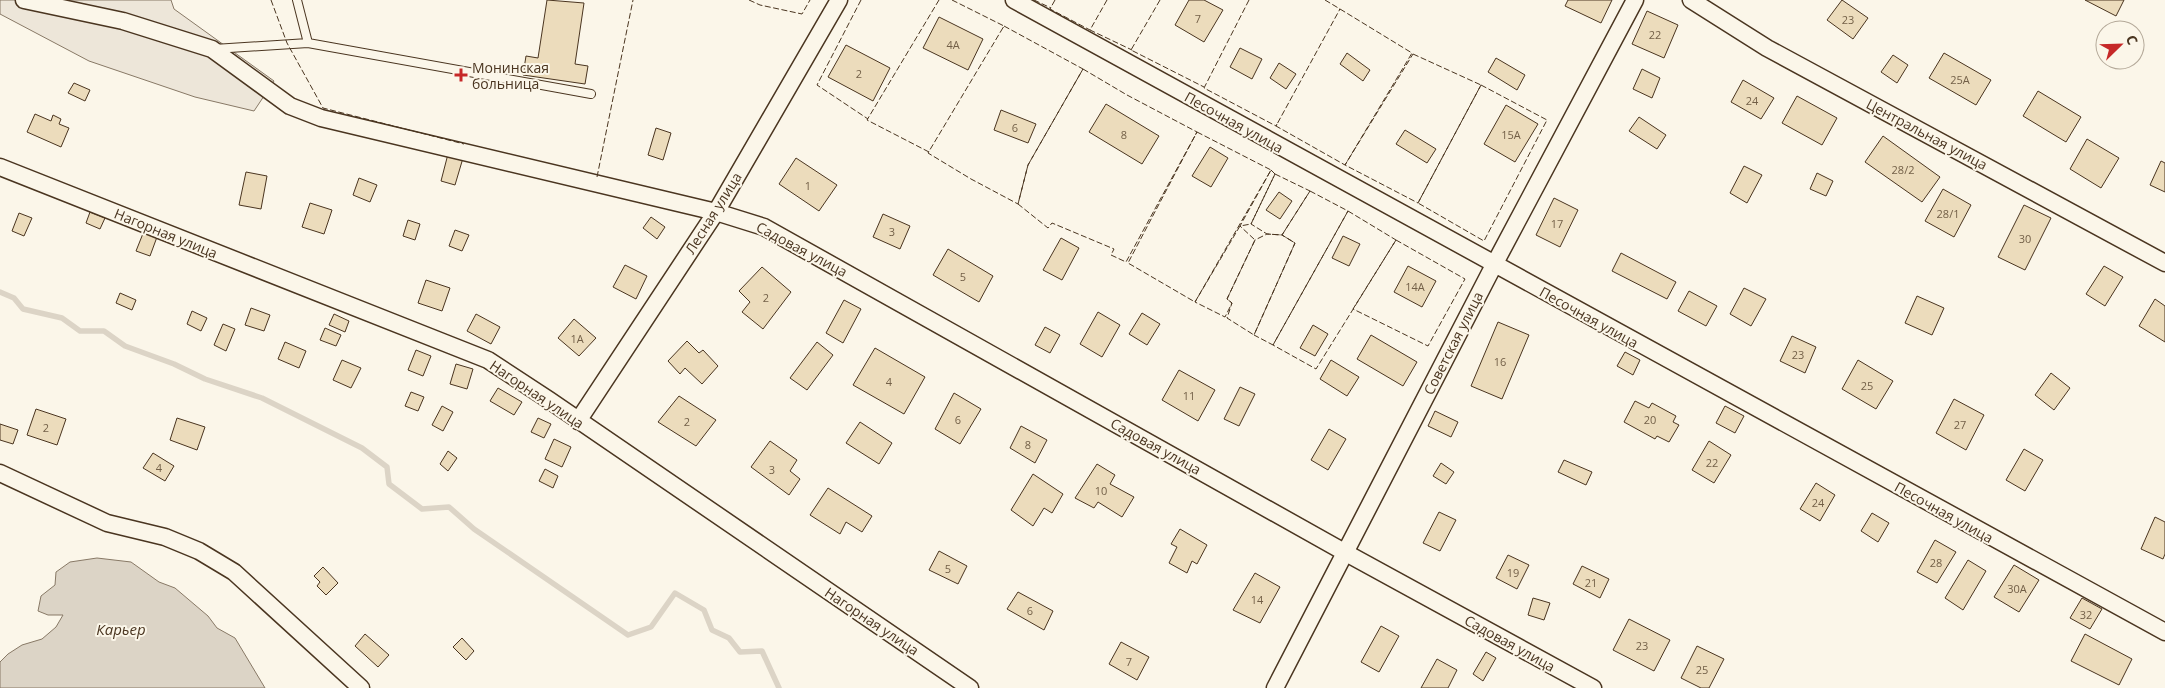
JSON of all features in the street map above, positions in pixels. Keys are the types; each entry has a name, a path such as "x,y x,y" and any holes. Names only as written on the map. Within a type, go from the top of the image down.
{"street":[{"name":"Садовая улица","path":"24,0 123,21 212,49 290,106 321,118 716,212 764,227 1346,553 1593,688"},
{"name":"Лесная улица","path":"578,421 716,212 839,0"},
{"name":"Песочная улица","path":"1014,0 2165,632"},
{"name":"Советская улица","path":"1275,688 1494,264 1635,0"},
{"name":"Центральная улица","path":"1691,0 1767,48 2165,263"},
{"name":"Нагорная улица","path":"0,167 488,360 550,400 970,688"},
{"path":"0,473 108,523 164,537 199,551 234,572 361,688"}],"lane":[{"path":"297,0 308,43"},
{"path":"212,49 308,43 591,94"}],"shaded area":[{"path":"0,0 171,0 174,9 274,81 254,111 195,97 89,61 0,14"}],"water":[{"name":"Карьер","path":"97,558 131,562 159,582 175,588 208,616 217,628 235,638 265,688 0,688 0,662 22,645 42,639 56,627 63,615 48,615 38,611 41,596 55,585 56,572 70,562"}],"building":[{"path":"547,0 584,3 575,64 588,66 585,84 523,75 526,56 538,58"},
{"path":"1189,0 1204,0 1223,10 1204,42 1175,25"},
{"path":"1568,0 1612,0 1601,23 1565,6"},
{"path":"1842,0 1868,18 1853,39 1827,20"},
{"path":"2085,0 2124,0 2116,16"},
{"path":"1647,11 1678,25 1664,58 1632,44"},
{"path":"939,17 983,39 968,70 923,48"},
{"path":"846,45 890,68 873,101 828,77"},
{"path":"1240,48 1262,59 1252,79 1230,67"},
{"path":"1347,53 1370,70 1363,81 1340,64"},
{"path":"1944,53 1991,80 1976,105 1929,78"},
{"path":"1893,55 1908,65 1897,83 1881,72"},
{"path":"1496,58 1525,75 1517,90 1488,72"},
{"path":"1279,63 1296,74 1286,89 1270,78"},
{"path":"1642,69 1660,78 1652,98 1633,89"},
{"path":"1743,80 1774,98 1761,119 1731,102"},
{"path":"74,83 90,90 85,101 68,93"},
{"path":"2038,91 2081,117 2066,142 2023,116"},
{"path":"1797,96 1837,118 1822,145 1782,123"},
{"path":"1106,104 1159,136 1142,164 1089,132"},
{"path":"1506,105 1538,124 1515,162 1484,144"},
{"path":"1001,110 1036,124 1028,143 994,130"},
{"path":"35,114 51,121 53,115 61,119 59,124 69,128 61,147 27,132"},
{"path":"1639,117 1666,135 1657,149 1629,131"},
{"path":"656,128 671,133 663,160 648,155"},
{"path":"1405,130 1436,149 1427,163 1396,144"},
{"path":"1883,136 1940,177 1922,202 1865,162"},
{"path":"2087,139 2119,158 2101,188 2070,169"},
{"path":"1210,147 1228,158 1211,187 1192,176"},
{"path":"448,154 463,158 455,185 441,181"},
{"path":"796,158 837,185 819,211 779,184"},
{"path":"2161,161 2165,163 2165,192 2150,185"},
{"path":"1744,166 1762,175 1747,203 1730,193"},
{"path":"246,172 267,176 261,209 239,205"},
{"path":"1817,173 1833,181 1826,196 1810,189"},
{"path":"359,178 377,185 370,202 353,195"},
{"path":"1943,189 1971,205 1954,237 1925,221"},
{"path":"1279,192 1292,201 1280,219 1266,210"},
{"path":"1554,198 1578,210 1560,247 1536,235"},
{"path":"310,203 332,210 324,234 302,227"},
{"path":"2024,205 2051,218 2025,270 1998,257"},
{"path":"90,212 105,218 100,229 86,223"},
{"path":"19,213 32,218 24,236 12,231"},
{"path":"883,214 910,226 900,249 873,237"},
{"path":"651,217 665,227 657,239 643,228"},
{"path":"408,220 420,224 415,240 403,236"},
{"path":"455,230 469,235 462,251 449,246"},
{"path":"144,231 157,237 150,256 136,251"},
{"path":"1343,236 1360,244 1349,266 1332,258"},
{"path":"1061,238 1079,248 1062,280 1043,270"},
{"path":"948,249 993,276 979,302 933,275"},
{"path":"1621,253 1676,282 1667,299 1612,271"},
{"path":"625,265 647,276 636,299 613,287"},
{"path":"1408,266 1436,281 1422,307 1394,292"},
{"path":"2104,266 2123,277 2105,306 2086,294"},
{"path":"762,267 791,292 763,329 742,312 750,302 739,291"},
{"path":"426,280 450,288 442,311 418,303"},
{"path":"1744,288 1766,299 1751,326 1730,314"},
{"path":"1689,291 1717,306 1706,326 1678,311"},
{"path":"120,293 136,300 132,310 116,303"},
{"path":"1917,296 1944,308 1932,335 1905,323"},
{"path":"2155,299 2165,306 2165,342 2139,326"},
{"path":"844,300 861,309 843,343 826,333"},
{"path":"251,308 270,315 264,331 245,325"},
{"path":"192,311 207,318 201,331 187,324"},
{"path":"1098,312 1120,325 1102,357 1080,344"},
{"path":"1142,313 1160,324 1147,345 1129,334"},
{"path":"334,314 349,321 345,332 329,325"},
{"path":"476,314 500,327 491,344 467,331"},
{"path":"574,319 596,338 579,356 558,338"},
{"path":"1498,322 1529,335 1502,399 1471,386"},
{"path":"223,324 235,329 226,351 214,345"},
{"path":"1313,325 1328,334 1315,356 1300,348"},
{"path":"1045,327 1060,335 1050,353 1035,345"},
{"path":"325,328 341,335 336,346 320,340"},
{"path":"1371,335 1417,362 1403,386 1357,359"},
{"path":"1792,336 1816,347 1805,373 1780,361"},
{"path":"687,341 699,353 703,350 718,366 702,384 685,368 680,374 668,361"},
{"path":"285,342 306,351 299,368 278,359"},
{"path":"817,342 833,355 807,390 790,378"},
{"path":"875,348 925,377 904,414 853,385"},
{"path":"416,350 431,356 423,376 408,370"},
{"path":"1625,352 1640,360 1633,375 1617,366"},
{"path":"342,360 361,368 351,388 333,380"},
{"path":"1331,360 1359,377 1347,396 1320,379"},
{"path":"1858,360 1893,381 1876,409 1842,389"},
{"path":"456,364 473,369 467,389 450,384"},
{"path":"1179,370 1215,390 1198,421 1162,400"},
{"path":"2051,373 2070,388 2054,410 2035,395"},
{"path":"1240,387 1255,394 1239,426 1224,419"},
{"path":"498,388 522,402 514,415 490,401"},
{"path":"411,392 424,397 418,411 405,406"},
{"path":"954,393 981,409 960,444 935,429"},
{"path":"679,396 716,420 696,446 658,422"},
{"path":"1954,399 1984,415 1966,450 1936,433"},
{"path":"1635,401 1649,408 1652,403 1676,416 1673,422 1679,425 1669,442 1657,436 1655,439 1624,422"},
{"path":"442,406 453,412 443,431 432,425"},
{"path":"1725,406 1744,416 1735,433 1716,423"},
{"path":"36,409 66,419 57,445 27,435"},
{"path":"1435,411 1458,422 1451,437 1428,426"},
{"path":"177,418 205,427 197,450 170,440"},
{"path":"538,418 551,424 544,438 531,432"},
{"path":"860,422 892,443 879,464 846,443"},
{"path":"0,424 18,430 13,444 0,440"},
{"path":"1021,426 1047,440 1035,463 1010,448"},
{"path":"1329,429 1346,439 1328,470 1311,460"},
{"path":"554,439 571,447 562,467 545,459"},
{"path":"770,441 797,460 790,471 800,479 789,495 751,467"},
{"path":"1709,441 1731,455 1714,483 1692,470"},
{"path":"2024,449 2043,460 2025,491 2006,480"},
{"path":"448,451 457,458 448,471 440,464"},
{"path":"153,453 174,466 165,481 143,468"},
{"path":"1564,460 1592,472 1586,485 1558,472"},
{"path":"1441,463 1454,472 1446,484 1433,476"},
{"path":"1097,464 1115,475 1110,484 1134,497 1122,517 1098,502 1094,508 1075,498"},
{"path":"545,469 558,476 553,488 539,481"},
{"path":"1033,474 1063,494 1052,513 1044,508 1033,526 1011,510"},
{"path":"1816,483 1835,495 1820,521 1800,509"},
{"path":"828,488 872,516 862,532 846,522 840,534 810,515"},
{"path":"1439,512 1456,520 1440,551 1423,543"},
{"path":"1872,513 1889,523 1878,542 1861,531"},
{"path":"2155,517 2165,522 2165,554 2163,559 2141,549"},
{"path":"1180,529 1207,545 1197,564 1192,561 1187,573 1169,563 1177,547 1171,544"},
{"path":"1935,540 1956,552 1937,583 1917,572"},
{"path":"939,551 967,566 958,584 929,570"},
{"path":"1508,555 1529,565 1517,589 1496,578"},
{"path":"1968,560 1986,571 1963,610 1945,598"},
{"path":"2014,565 2039,580 2019,612 1994,597"},
{"path":"1582,566 1609,579 1600,598 1573,584"},
{"path":"323,567 338,583 326,595 317,586 320,582 314,576"},
{"path":"1255,573 1280,587 1260,623 1233,610"},
{"path":"1018,592 1053,611 1044,630 1007,609"},
{"path":"1533,598 1550,603 1544,620 1528,615"},
{"path":"2082,598 2102,609 2090,629 2070,618"},
{"path":"1629,619 1670,640 1654,671 1613,650"},
{"path":"1381,626 1399,636 1379,672 1361,662"},
{"path":"365,634 389,655 378,667 355,646"},
{"path":"2085,634 2132,659 2119,685 2071,661"},
{"path":"462,638 474,651 466,660 453,647"},
{"path":"1121,642 1149,657 1137,680 1109,664"},
{"path":"1697,646 1724,659 1709,688 1701,688 1681,678"},
{"path":"1486,652 1496,658 1483,681 1473,674"},
{"path":"1437,659 1457,670 1448,688 1421,688"}],"waterway":[{"path":"0,292 14,298 23,309 62,318 80,331 104,331 125,346 174,364 205,379 262,398 362,448 387,467 389,484 422,509 449,507 474,529 628,635 651,627 675,593 704,610 712,630 729,638 740,652 762,651 779,688"}],"fence":[{"path":"271,0 287,43 323,108 464,144"},
{"path":"597,177 633,0"},
{"path":"749,0 760,5 802,14 810,0"},
{"path":"861,0 817,85 868,119"},
{"path":"929,152 867,120 939,0"},
{"path":"952,0 1004,26 1003,28"},
{"path":"1034,0 1051,8"},
{"path":"1055,0 1050,9 1090,30"},
{"path":"1107,0 1090,30 1132,50"},
{"path":"1160,0 1131,50 1204,87"},
{"path":"1249,0 1204,88 1276,126 1277,124"},
{"path":"1325,0 1339,10"},
{"path":"1340,9 1412,53 1345,165 1276,126 1340,9"},
{"path":"1004,26 1083,69 1028,165 1018,204 928,153 1004,26"},
{"path":"1413,54 1481,85 1418,203 1345,165 1413,54"},
{"path":"1083,69 1197,132 1126,262 1111,255 1114,249 1052,223 1048,228 1018,204 1028,165 1083,69"},
{"path":"1481,85 1547,120 1484,241 1418,203 1481,85"},
{"path":"1197,132 1271,170 1195,302 1128,263 1197,132"},
{"path":"1271,170 1275,174 1251,224 1267,234 1282,235 1295,243 1254,335 1227,318 1232,303 1227,299 1255,240 1240,226 1271,170"},
{"path":"1275,174 1310,191 1282,235 1267,234 1255,240 1227,299 1232,303 1225,317 1195,302 1240,226 1251,224 1275,174"},
{"path":"1310,191 1348,211 1273,345 1254,335 1295,243 1282,235 1310,191"},
{"path":"1348,211 1396,240 1316,369 1273,345 1348,211"},
{"path":"1396,240 1465,279 1428,346 1353,309 1396,240"}],"place":[{"name":"Монинская больница","path":"461,75"}]}
